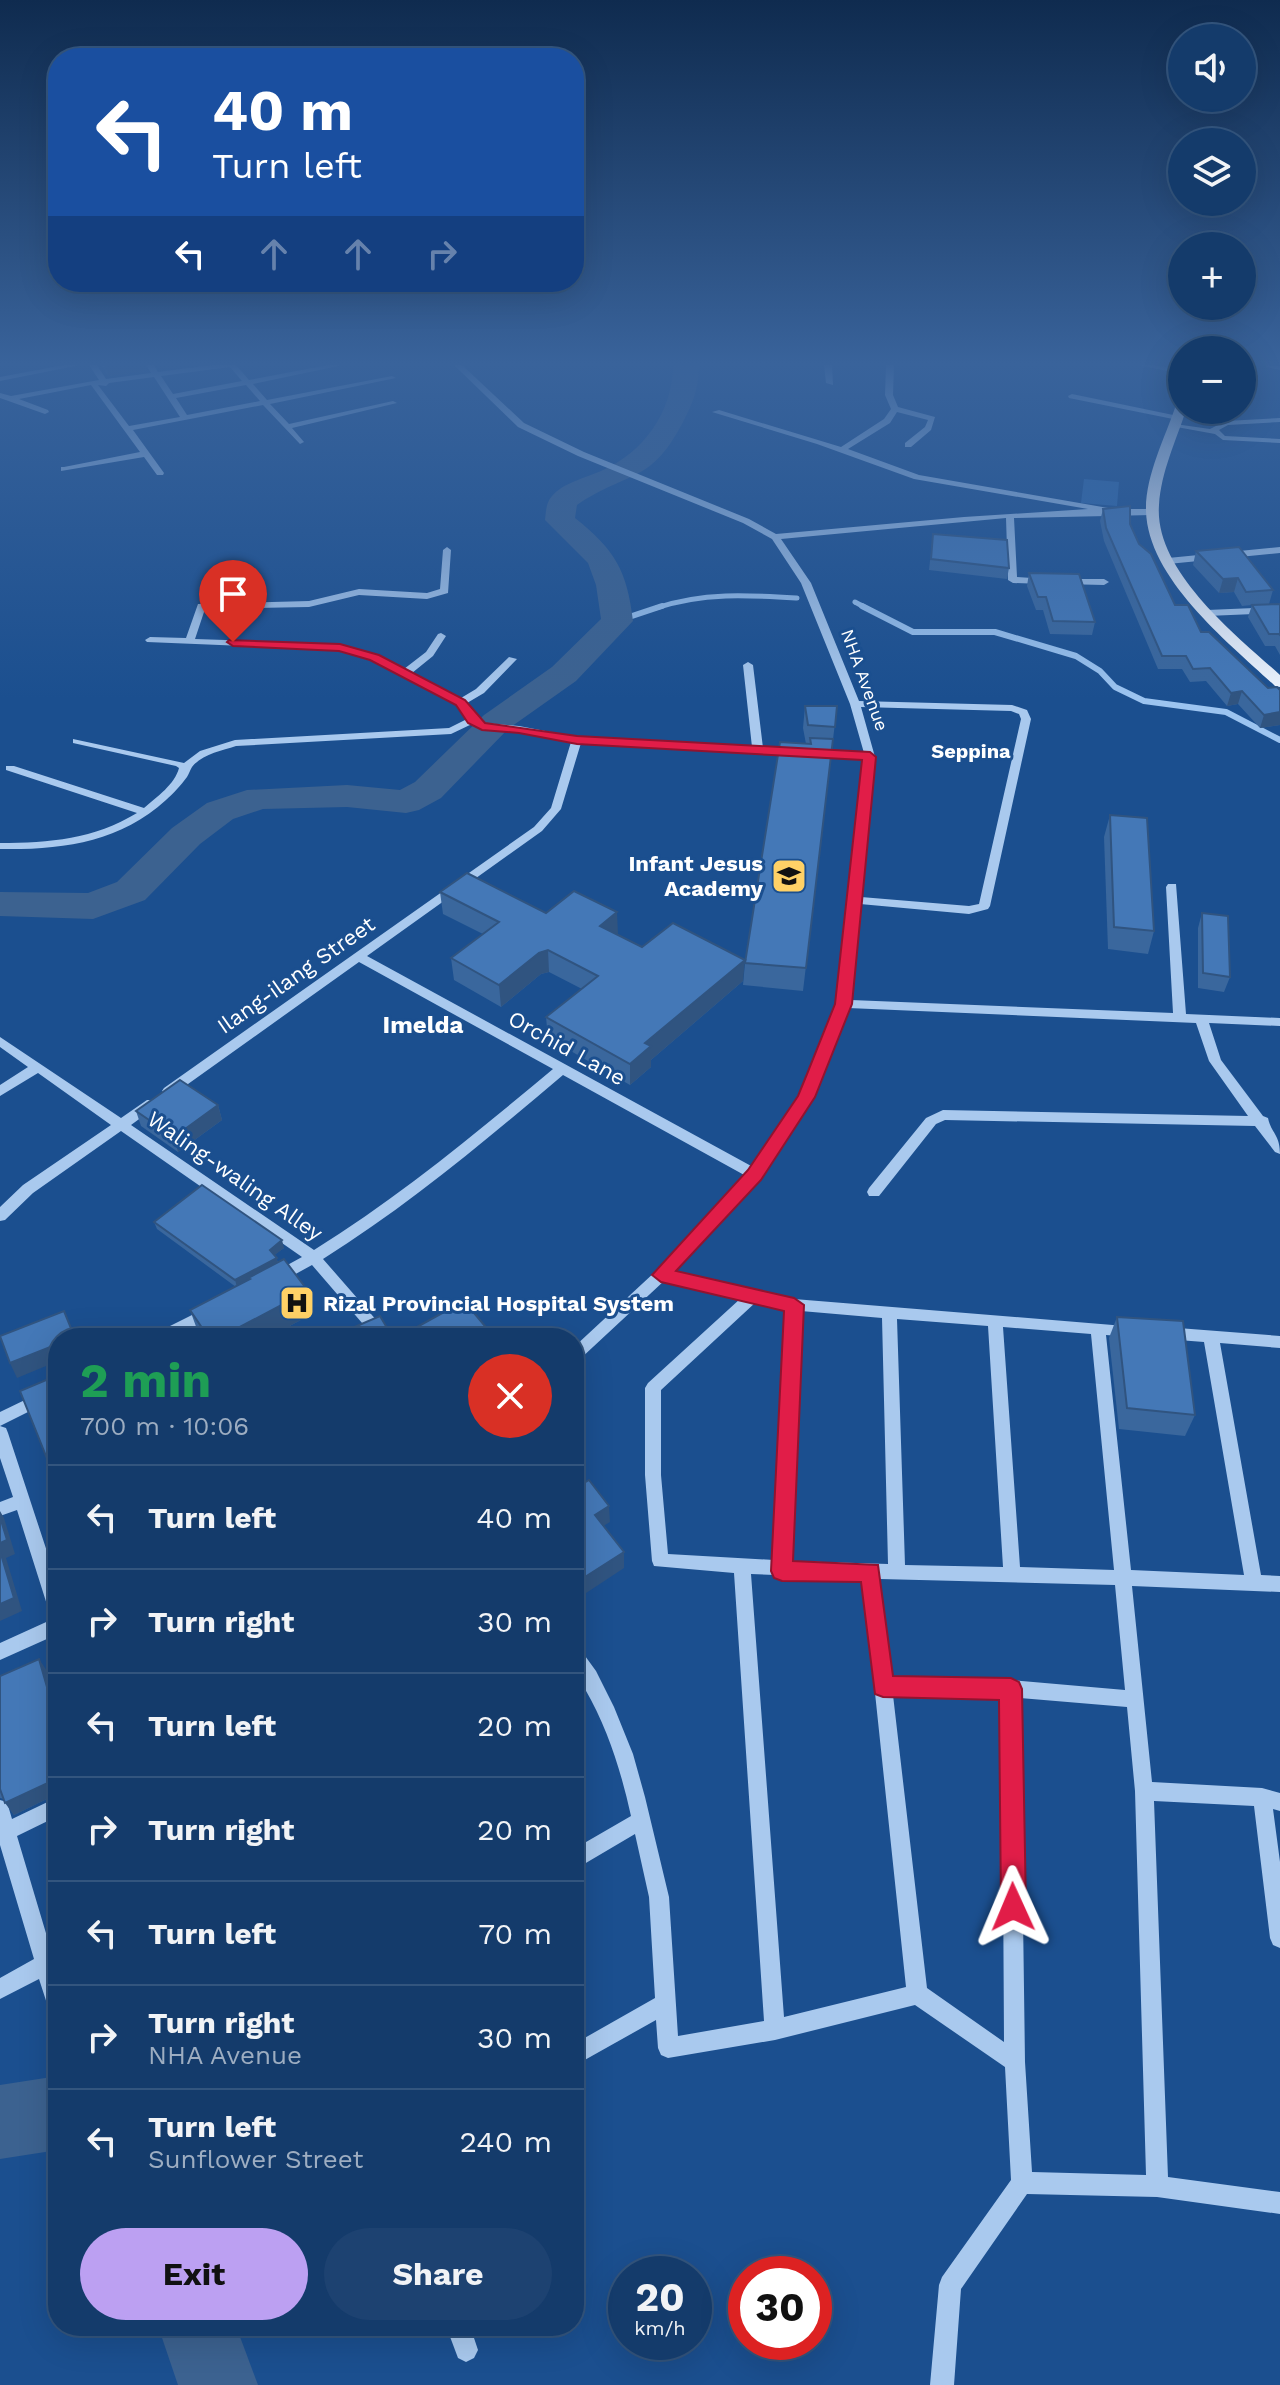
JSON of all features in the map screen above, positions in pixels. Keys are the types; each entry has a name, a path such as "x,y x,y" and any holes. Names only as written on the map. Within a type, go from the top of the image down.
{"main road":[{"path":"1162,476 1152,512 1157,539 1168,561 1207,613 1280,683"}],"street":[{"path":"639,476 775,537 1010,517 1112,511 1152,512"},
{"path":"915,476 1112,511"},
{"path":"1010,517 1013,580 1104,582"},
{"name":"NHA Avenue","path":"584,1347 661,1275 755,1175 806,1097 844,1004 870,757 855,704 806,583 775,537"},
{"path":"190,640 201,606 309,604 359,592 427,596 445,591 447,550"},
{"path":"1168,561 1280,550"},
{"path":"1207,613 1280,610"},
{"path":"404,674 430,654 441,636"},
{"path":"150,640 340,647 375,658 461,702 477,723"},
{"path":"461,702 480,691 512,659"},
{"path":"748,665 758,750"},
{"path":"855,704 1012,708 1023,712 1026,719 984,906 969,910 857,900"},
{"path":"0,846 80,844 111,833 146,812 176,785 185,767 204,753 235,743 451,731 477,723 577,740 870,757"},
{"name":"Ilang-ilang Street","path":"0,1216 28,1189 538,829 556,809 577,740"},
{"path":"77,741 185,767"},
{"path":"10,768 146,812"},
{"path":"1172,887 1180,1018"},
{"name":"Orchid Lane","path":"360,957 755,1175"},
{"path":"844,1004 1280,1022"},
{"path":"1201,1019 1215,1061 1263,1121 1280,1149"},
{"name":"Waling-waling Alley","path":"0,1041 314,1258 375,1328"},
{"path":"0,1091 38,1067"},
{"path":"258,1287 314,1258 406,1199 562,1069"},
{"path":"874,1192 931,1121 943,1115 1263,1121"},
{"path":"661,1275 794,1305 1280,1342"},
{"path":"752,1297 653,1388 653,1475 660,1561 782,1571 1124,1575 1280,1584"},
{"path":"782,1571 794,1305"},
{"path":"178,1328 215,1309"},
{"path":"889,1313 897,1573"},
{"path":"995,1320 1012,1574"},
{"path":"1098,1328 1144,1791 1157,2186"},
{"path":"1211,1336 1254,1582"},
{"path":"0,1419 48,1395"},
{"path":"0,1433 48,1579"},
{"path":"0,1509 23,1500"},
{"path":"742,1567 775,2030"},
{"path":"871,1572 917,1994 1015,2062"},
{"path":"0,1652 48,1630"},
{"path":"584,1685 627,1755 659,1897 668,2048 775,2030 917,1994"},
{"path":"883,1686 1011,1689 1135,1699"},
{"path":"942,2385 950,2285 1022,2183 1015,2062 1011,1689"},
{"path":"1144,1791 1271,1799 1280,1938"},
{"path":"0,1809 3,1834 48,1950"},
{"path":"3,1834 48,1811"},
{"path":"584,1854 641,1820"},
{"path":"0,1989 48,1962"},
{"path":"584,2050 666,2003"},
{"path":"1022,2183 1157,2186 1280,2203"},
{"path":"461,2336 466,2350"}],"shaded area":[{"path":"1084,479 1119,482 1117,506 1081,503"}],"building":[{"path":"1130,506 1130,524 1139,544 1151,554 1175,605 1188,605 1201,632 1209,632 1268,688 1277,687 1280,690 1280,712 1264,715 1242,691 1231,693 1210,668 1193,669 1186,656 1162,656 1106,528 1103,509"},
{"path":"933,534 1007,540 1009,568 931,559"},
{"path":"1239,547 1273,590 1246,592 1238,578 1223,579 1196,551"},
{"path":"1029,573 1079,574 1095,622 1053,621 1046,597 1038,597"},
{"path":"1280,604 1280,635 1269,634 1252,605"},
{"path":"805,706 837,706 835,727 808,725"},
{"name":"Infant Jesus Academy","path":"810,738 833,739 806,968 745,963 780,742 811,744"},
{"path":"1110,815 1147,818 1154,931 1114,927"},
{"path":"467,873 546,913 574,891 617,912 600,926 642,947 673,923 745,960 645,1043 651,1046 630,1064 546,1017 598,976 548,950 539,953 499,985 451,958 499,922 440,892"},
{"path":"1202,913 1228,916 1230,977 1203,973"},
{"path":"180,1080 218,1105 174,1137 136,1111"},
{"path":"202,1185 282,1240 270,1250 277,1258 235,1280 154,1222"},
{"path":"284,1259 308,1291 238,1328 202,1328 190,1310"},
{"path":"464,1301 487,1328 415,1328"},
{"path":"64,1311 71,1328 48,1328 48,1348 10,1363 0,1336"},
{"path":"380,1316 387,1328 352,1328"},
{"path":"1117,1317 1183,1321 1195,1415 1127,1408"},
{"path":"48,1379 48,1461 20,1391"},
{"path":"589,1480 609,1506 595,1515 624,1552 584,1578 584,1483"},
{"path":"0,1517 7,1540 0,1543"},
{"path":"0,1551 14,1598 0,1604"},
{"path":"39,1659 48,1690 48,1783 5,1803 0,1789 0,1676"}],"waterway":[{"path":"0,904 93,906 131,891 186,836 220,811 260,798 347,796 406,802 428,790 496,722 564,674 617,621 612,585 603,562 587,543 560,520 563,501 612,476"},
{"path":"656,608 709,597 797,598"},
{"path":"855,602 866,608"},
{"path":"656,608 662,606"},
{"path":"862,606 913,632 995,632 1076,656 1100,671 1115,687 1144,701 1226,712 1280,740"},
{"path":"617,621 656,608"},
{"path":"0,2122 48,2115"},
{"path":"201,2336 218,2385"}],"place":[{"name":"Infant Jesus Academy","path":"789,876"},
{"name":"Rizal Provincial Hospital System","path":"297,1303"}],"district":[{"name":"Seppina","path":"971,751"},
{"name":"Imelda","path":"423,1025"}],"route":[{"path":"233,642 340,647 375,658 461,702 473,720 482,726 519,729 577,740 870,757 844,1004 816,1074 806,1097 755,1175 661,1275 794,1305 782,1571 871,1572 883,1686 1011,1689 1013,1907"}]}
